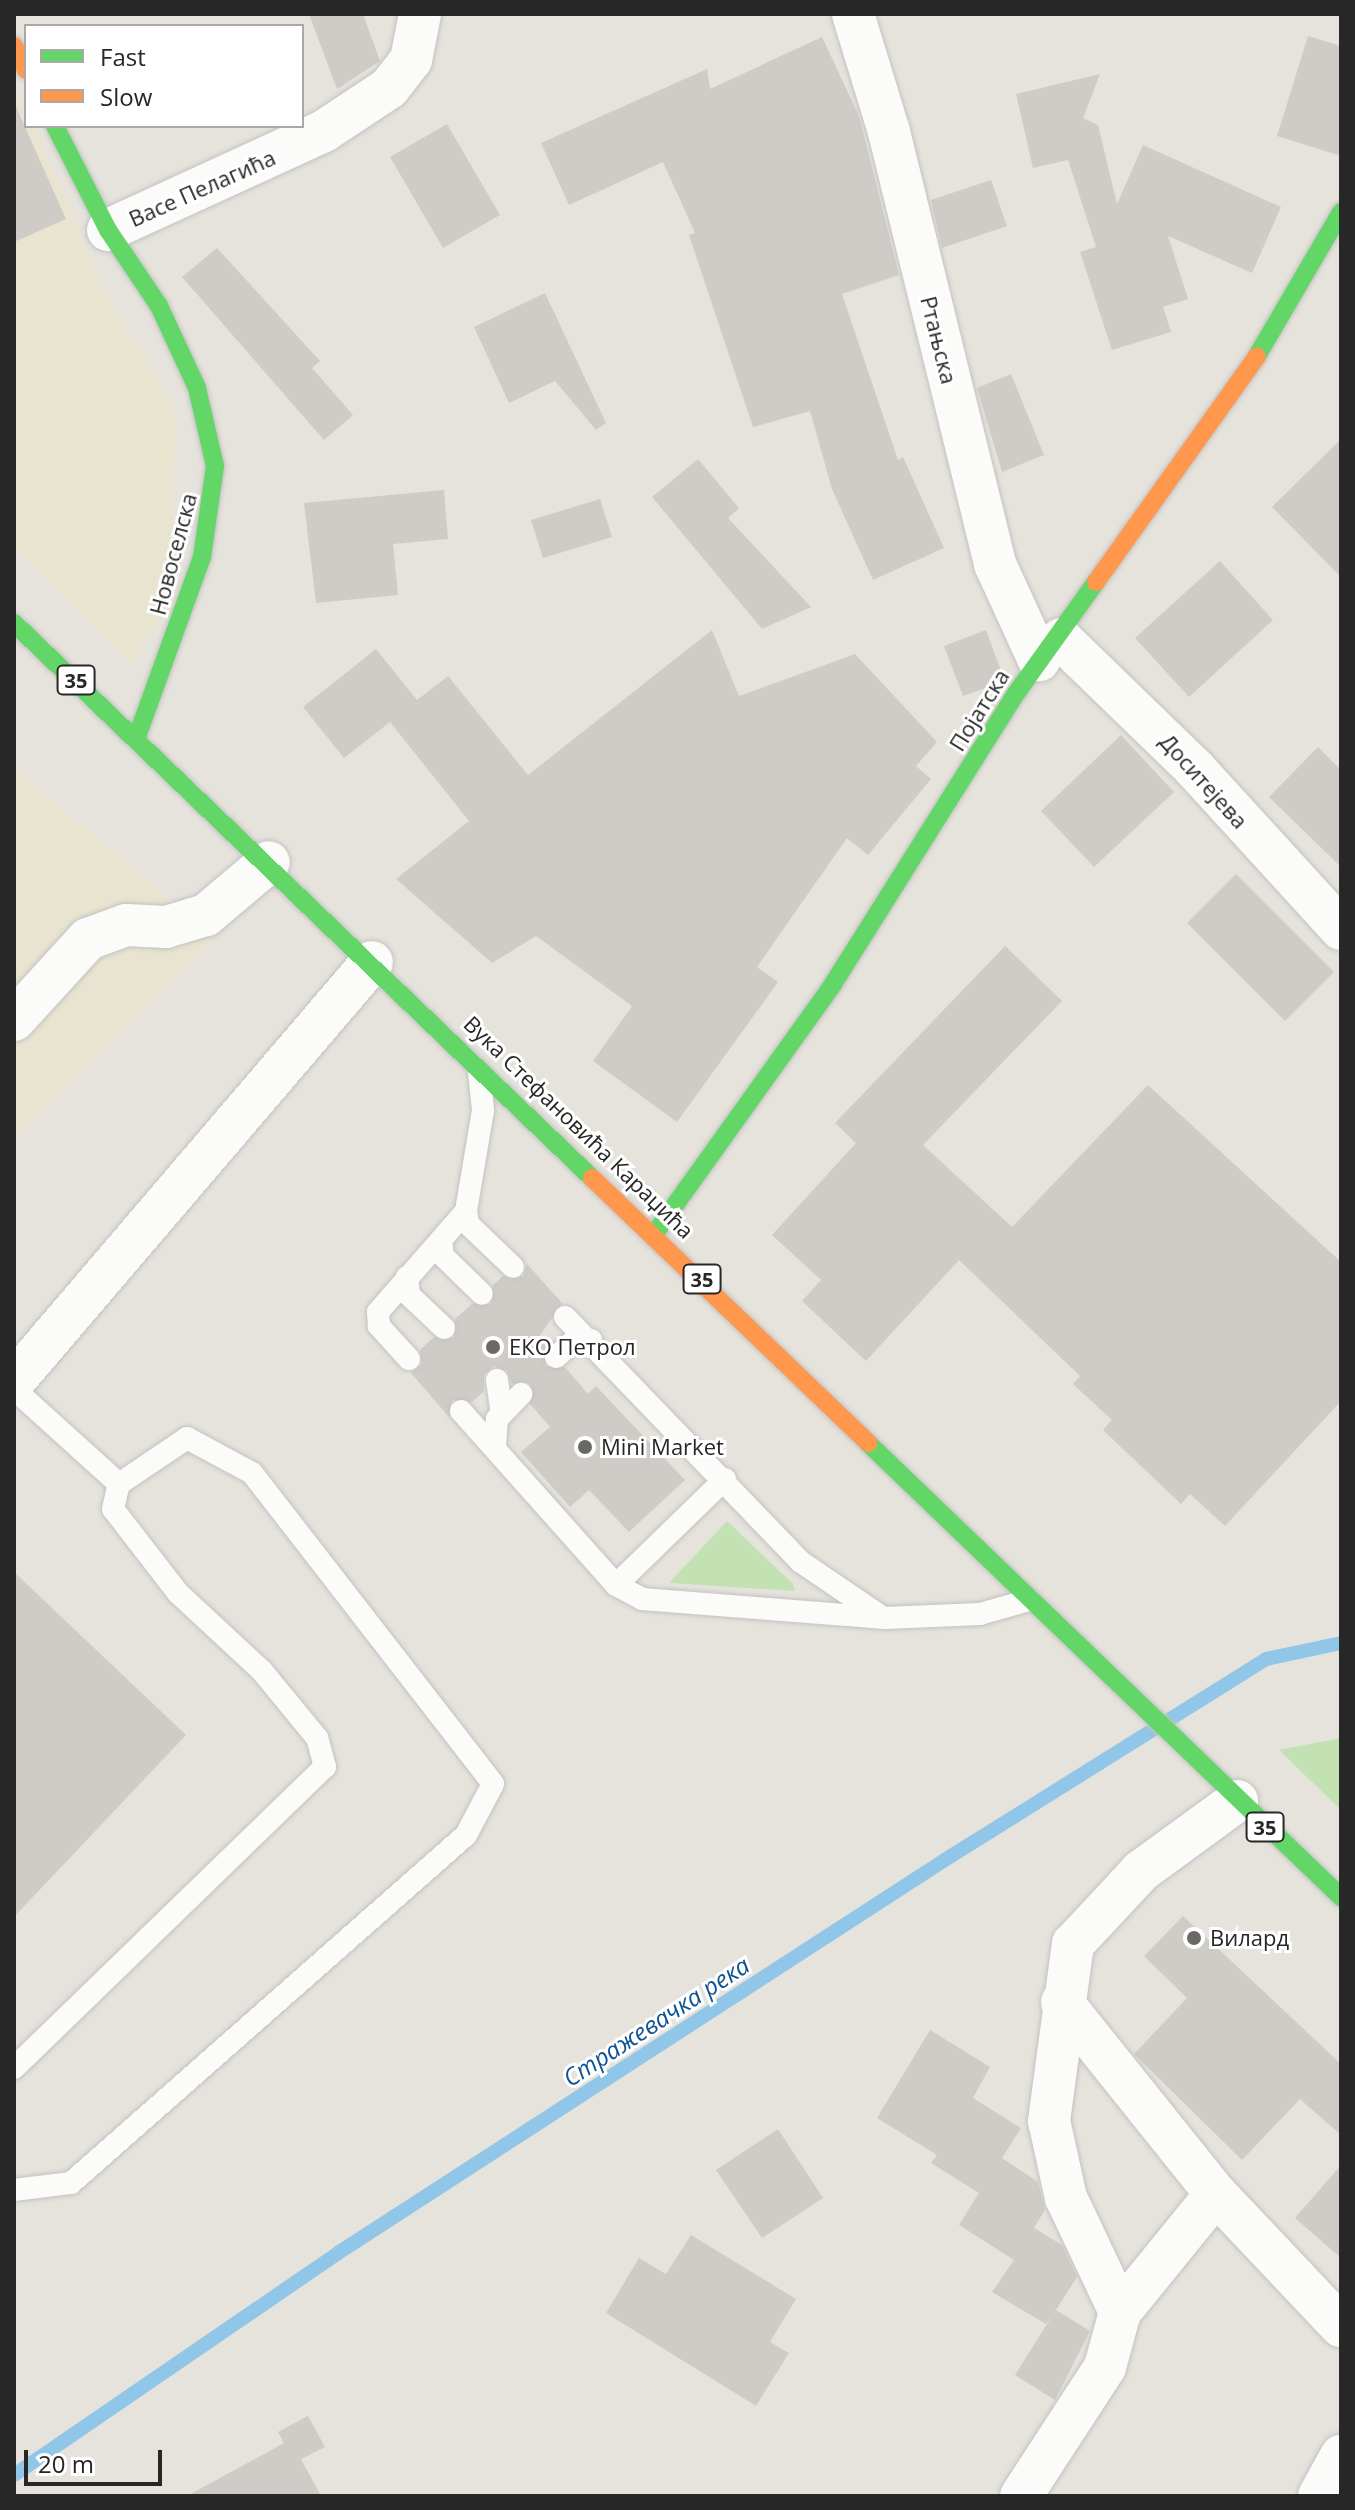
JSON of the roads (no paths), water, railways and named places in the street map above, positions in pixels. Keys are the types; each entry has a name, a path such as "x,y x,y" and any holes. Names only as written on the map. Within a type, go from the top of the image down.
{"street":[{"name":"Васе Пелагића","path":"108,230 324,131 389,88 411,60 420,14"},
{"name":"Ртањска","path":"853,14 889,132 995,564 1050,650"},
{"path":"14,46 24,66"},
{"name":"Новоселска","path":"56,128 108,230 159,306 197,388 215,466 202,557 137,737"},
{"name":"Појатска","path":"655,1233 833,984 1050,650 1259,353 1341,212"},
{"name":"Вука Стефановића Караџића","path":"14,623 269,862 655,1233 1237,1801"},
{"name":"Доситејева","path":"1050,650 1195,769 1341,929"},
{"path":"14,1020 88,939 126,925 166,927 206,915 269,862"},
{"path":"14,1381 372,962"},
{"path":"1120,2312 1066,2198 1049,2121 1062,2002 1073,1944 1141,1871 1237,1801"},
{"name":"35","path":"1237,1801 1341,1897"},
{"path":"1062,2002 1216,2194 1341,2326"},
{"path":"1021,2496 1105,2367 1120,2312 1216,2194"},
{"path":"1319,2496 1341,2456"}],"lane":[{"path":"475,1061 483,1110 466,1211 468,1224 513,1267"},
{"path":"409,1359 377,1320 407,1277 466,1211"},
{"path":"441,1240 443,1256 482,1294"},
{"path":"407,1277 409,1295 444,1328"},
{"path":"591,1340 560,1349 565,1316 591,1340 725,1479 801,1562 885,1618"},
{"path":"495,1446 508,1385"},
{"path":"14,1389 119,1484"},
{"path":"499,1416 463,1414 495,1446 616,1585 665,1604 885,1618 980,1614 1029,1600"},
{"path":"14,2068 325,1767 317,1738 271,1682 178,1593 113,1509 119,1484 187,1438 252,1473 493,1784 466,1835 71,2183 14,2190"},
{"path":"616,1585 725,1479"}],"waterway":[{"name":"Стражевачка река","path":"14,2475 338,2253 951,1856 1266,1659 1341,1643"}],"place":[{"name":"ЕКО Петрол","path":"493,1347"},
{"name":"Mini Market","path":"585,1447"},
{"name":"Вилард","path":"1194,1938"}]}
